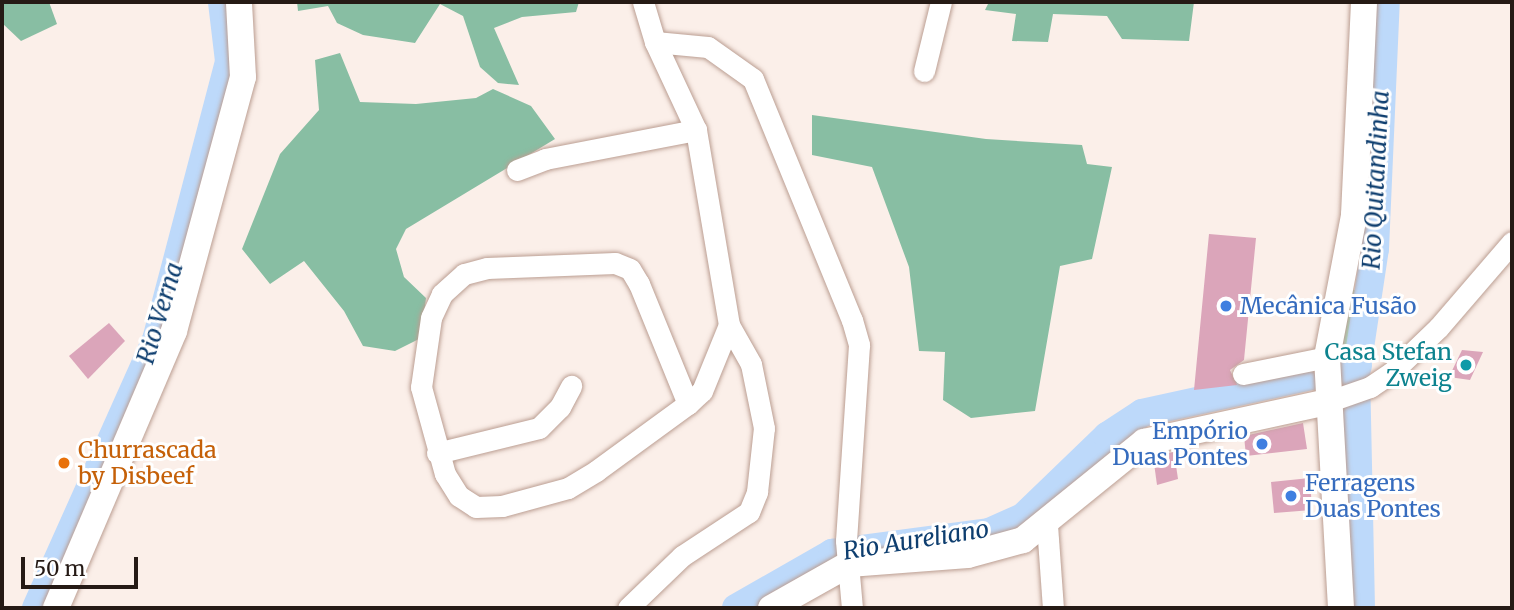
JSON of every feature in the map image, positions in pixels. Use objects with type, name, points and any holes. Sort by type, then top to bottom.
[{"type":"main road","points":[[56,608],[174,331],[243,77],[239,2]]},
{"type":"main road","points":[[1341,608],[1327,402],[1327,357],[1354,215],[1364,2]]},
{"type":"main road","points":[[771,608],[847,553],[968,555],[1023,540],[1047,525],[1144,442],[1327,402]]},
{"type":"street","points":[[628,608],[682,556],[736,525],[757,492],[762,410],[751,364],[729,325],[696,130],[655,42],[643,2]]},
{"type":"street","points":[[925,71],[941,2]]},
{"type":"street","points":[[655,42],[708,47],[753,79],[852,320],[859,356],[847,553],[852,608]]},
{"type":"street","points":[[517,170],[545,159],[696,130]]},
{"type":"street","points":[[1327,402],[1370,387],[1439,327],[1512,242]]},
{"type":"street","points":[[688,404],[630,269],[604,262],[487,268],[464,274],[442,294],[431,318],[421,387],[437,453],[460,496],[476,507],[502,506],[568,488],[688,404],[712,377],[729,325]]},
{"type":"street","points":[[1243,374],[1327,357]]},
{"type":"street","points":[[437,453],[539,428],[560,408],[571,386]]},
{"type":"street","points":[[1047,525],[1053,608]]},
{"type":"green space","points":[[2,2],[49,2],[57,24],[21,41],[2,23]]},
{"type":"green space","points":[[297,2],[579,2],[576,12],[522,17],[494,28],[519,85],[498,83],[480,67],[463,16],[440,4],[415,43],[363,35],[337,23],[328,6],[298,11]]},
{"type":"green space","points":[[989,2],[1194,2],[1189,41],[1122,39],[1107,16],[1053,14],[1048,42],[1012,41],[1016,14],[985,10]]},
{"type":"green space","points":[[340,53],[360,102],[416,104],[476,98],[493,89],[531,106],[555,139],[406,229],[396,249],[404,277],[426,298],[421,338],[395,351],[363,346],[344,311],[304,261],[270,284],[242,249],[280,154],[319,110],[315,60]]},
{"type":"green space","points":[[812,115],[986,139],[1082,145],[1087,164],[1112,167],[1092,259],[1060,266],[1035,411],[971,418],[943,400],[945,352],[919,351],[909,267],[872,167],[812,155]]},
{"type":"green space","points":[[1351,290],[1363,290],[1353,363],[1330,367]]},
{"type":"building","name":"Mecânica Fusão","points":[[1209,234],[1256,238],[1244,360],[1230,370],[1237,385],[1194,390]]},
{"type":"building","points":[[109,323],[125,341],[88,379],[69,356]]},
{"type":"building","name":"Casa Stefan Zweig","points":[[1462,350],[1483,352],[1470,380],[1449,377]]},
{"type":"building","points":[[1303,423],[1307,449],[1246,456],[1244,436]]},
{"type":"building","points":[[1174,452],[1178,479],[1157,485],[1153,456]]},
{"type":"building","name":"Ferragens Duas Pontes","points":[[1310,478],[1312,510],[1274,513],[1271,482]]},
{"type":"waterway","name":"Rio Verna","points":[[36,608],[156,340],[229,61],[222,2]]},
{"type":"waterway","name":"Rio Quitandinha","points":[[1361,608],[1356,374],[1375,249],[1386,2]]},
{"type":"waterway","name":"Rio Aureliano","points":[[736,608],[832,553],[989,532],[1023,517],[1107,436],[1142,413],[1358,366]]},
{"type":"place","name":"Mecânica Fusão","points":[[1226,306]]},
{"type":"place","name":"Casa Stefan Zweig","points":[[1466,365]]},
{"type":"place","name":"Empório Duas Pontes","points":[[1262,444]]},
{"type":"place","name":"Churrascada by Disbeef","points":[[64,463]]},
{"type":"place","name":"Ferragens Duas Pontes","points":[[1291,496]]}]
